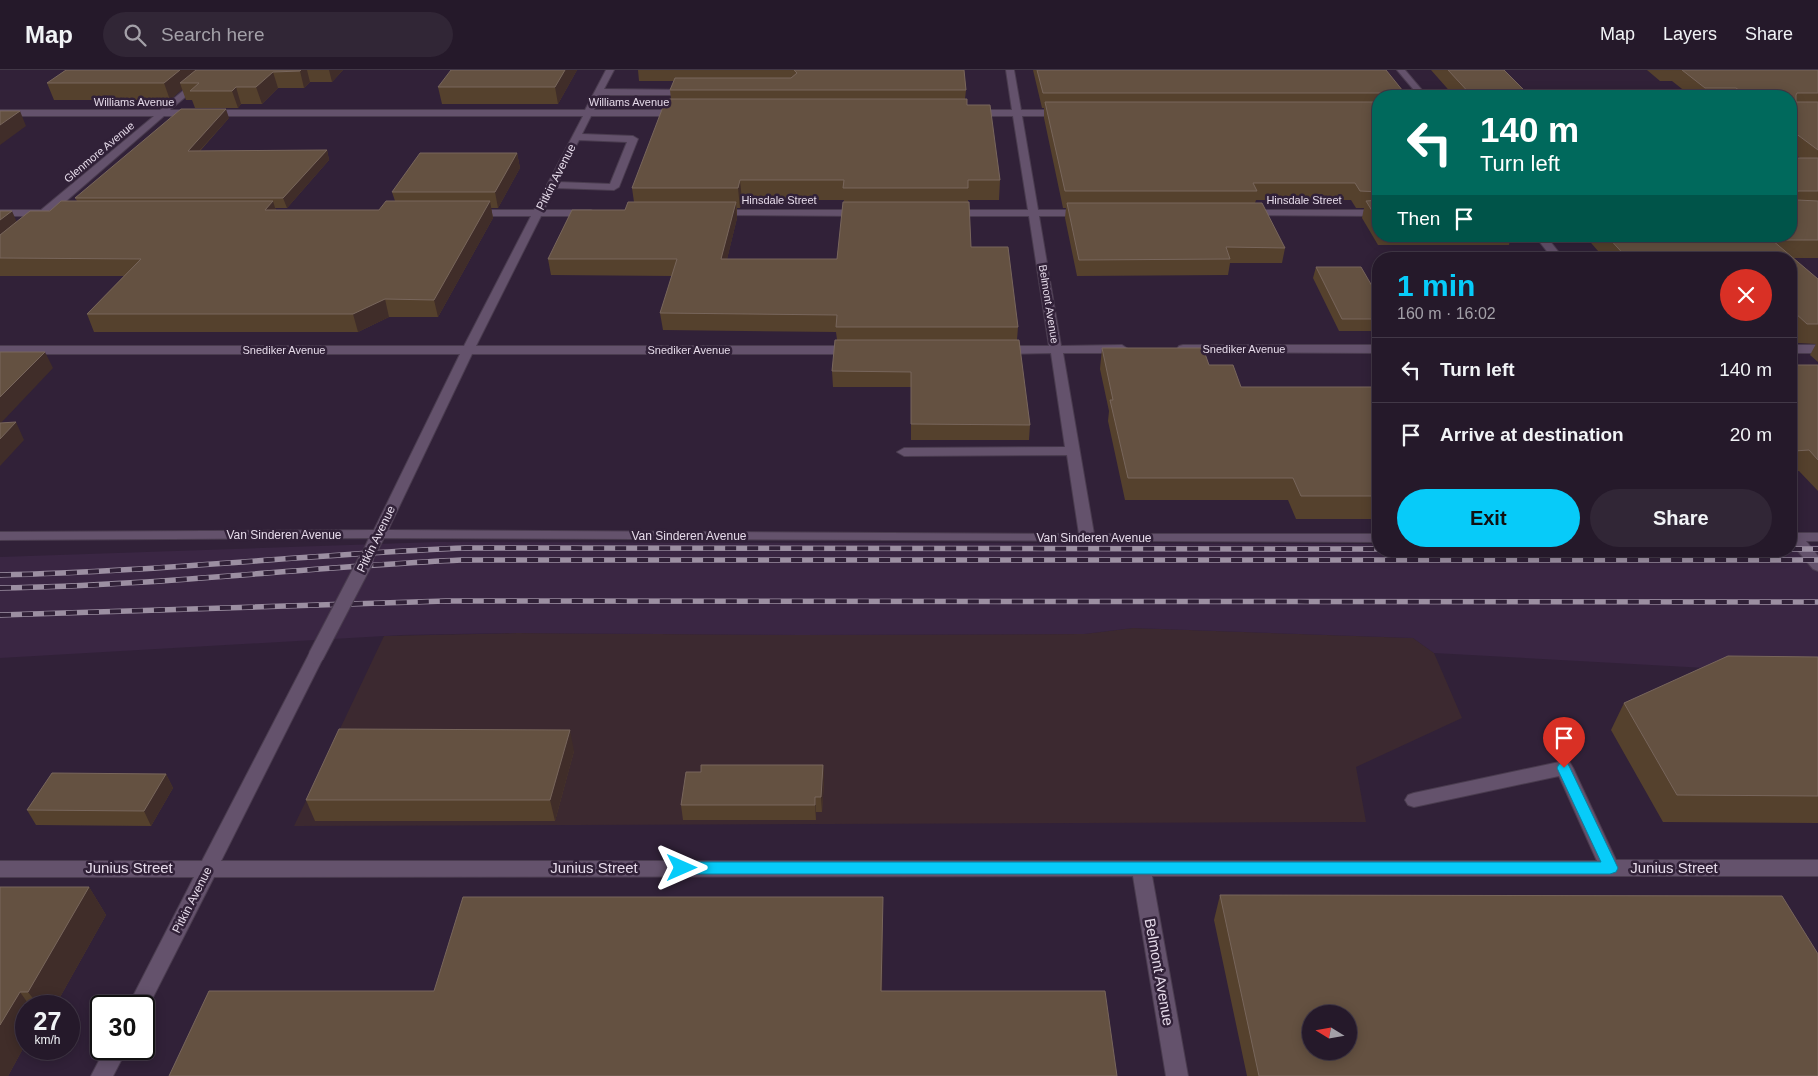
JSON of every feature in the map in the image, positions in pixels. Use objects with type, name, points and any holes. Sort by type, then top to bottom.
[{"type":"street","name":"Glenmore Avenue","points":[[31,224],[213,70]]},
{"type":"street","name":"Pitkin Avenue","points":[[144,995],[366,560],[468,350],[610,70]]},
{"type":"street","name":"Belmont Avenue","points":[[1010,70],[1087,538]]},
{"type":"street","points":[[1401,70],[1418,90]]},
{"type":"street","points":[[599,92],[704,92]]},
{"type":"street","name":"Williams Avenue","points":[[0,113],[685,113]]},
{"type":"street","points":[[959,113],[1074,113]]},
{"type":"street","points":[[552,185],[614,187],[633,138],[576,138]]},
{"type":"street","points":[[0,213],[60,213]]},
{"type":"street","points":[[461,213],[600,213]]},
{"type":"street","name":"Hinsdale Street","points":[[709,213],[869,213]]},
{"type":"street","points":[[938,213],[1099,213]]},
{"type":"street","name":"Hinsdale Street","points":[[1239,213],[1372,213]]},
{"type":"street","points":[[1545,242],[1553,252]]},
{"type":"street","points":[[993,350],[1132,349]]},
{"type":"street","name":"Snediker Avenue","points":[[1172,349],[1372,349]]},
{"type":"street","name":"Snediker Avenue","points":[[0,350],[863,350]]},
{"type":"street","points":[[1797,350],[1818,350]]},
{"type":"street","points":[[904,452],[1073,451]]},
{"type":"street","name":"Van Sinderen Avenue","points":[[0,536],[378,534],[1372,538]]},
{"type":"street","points":[[1797,536],[1818,537]]},
{"type":"street","points":[[1797,542],[1818,566]]},
{"type":"street","points":[[1414,800],[1564,768],[1610,868]]},
{"type":"street","name":"Belmont Avenue","points":[[1141,868],[1177,1076]]},
{"type":"street","name":"Junius Street","points":[[0,869],[1818,868]]},
{"type":"street","points":[[102,1076],[110,1060]]},
{"type":"shaded area","points":[[436,542],[1372,544],[1372,557],[1797,557],[1797,545],[1818,545],[1818,673],[1434,653],[1413,638],[1133,628],[1084,634],[800,635],[517,633],[402,635],[0,658],[0,557]]},
{"type":"shaded area","points":[[1133,628],[1413,638],[1434,653],[1462,718],[1356,767],[1366,822],[294,826],[384,636],[517,633],[800,635],[1084,634]]},
{"type":"building","points":[[66,70],[180,70],[164,83],[47,83]]},
{"type":"building","points":[[196,70],[301,70],[273,72],[256,87],[236,87],[232,91],[190,91],[199,83],[180,83]]},
{"type":"building","points":[[451,70],[565,70],[555,87],[438,87]]},
{"type":"building","points":[[794,70],[964,70],[966,90],[670,90],[675,78],[791,78],[797,73]]},
{"type":"building","points":[[1037,70],[1386,70],[1402,90],[1372,90],[1372,93],[1043,93]]},
{"type":"building","points":[[1448,70],[1504,70],[1524,90],[1466,90]]},
{"type":"building","points":[[1682,70],[1818,70],[1818,93],[1797,93],[1797,90],[1705,88]]},
{"type":"building","points":[[666,99],[967,99],[967,105],[990,105],[1000,180],[968,180],[968,188],[843,188],[844,180],[740,180],[738,188],[632,188]]},
{"type":"building","points":[[1045,102],[1372,102],[1372,192],[1360,191],[1355,183],[1253,183],[1257,191],[1065,191]]},
{"type":"building","points":[[1797,102],[1818,102],[1818,150],[1797,134]]},
{"type":"building","points":[[181,109],[226,109],[188,151],[327,150],[283,198],[75,198]]},
{"type":"building","points":[[0,111],[20,111],[0,125]]},
{"type":"building","points":[[420,153],[517,153],[495,192],[392,192]]},
{"type":"building","points":[[1797,158],[1818,158],[1818,191],[1798,191],[1797,193]]},
{"type":"building","points":[[1797,200],[1818,201],[1818,240],[1797,240]]},
{"type":"building","points":[[61,201],[273,201],[265,210],[379,210],[386,201],[490,201],[434,300],[385,299],[353,314],[87,314],[141,259],[0,258],[0,235],[30,211],[50,211]]},
{"type":"building","points":[[1366,201],[1372,201],[1372,211]]},
{"type":"building","points":[[628,202],[736,202],[721,259],[837,259],[843,202],[969,202],[971,247],[1008,247],[1018,327],[836,327],[837,315],[660,313],[677,259],[548,259],[572,210],[625,210]]},
{"type":"building","points":[[1067,203],[1262,203],[1285,248],[1226,247],[1230,259],[1079,260]]},
{"type":"building","points":[[0,211],[12,211],[0,220]]},
{"type":"building","points":[[1612,242],[1774,242],[1786,252],[1622,252]]},
{"type":"building","points":[[1797,261],[1818,279],[1818,324],[1807,324],[1797,315]]},
{"type":"building","points":[[1316,267],[1361,267],[1372,286],[1372,319],[1342,319]]},
{"type":"building","points":[[835,340],[1019,340],[1030,425],[911,424],[911,372],[832,371]]},
{"type":"building","points":[[1102,348],[1203,348],[1209,365],[1233,365],[1241,387],[1372,387],[1372,496],[1301,496],[1293,478],[1128,478],[1110,400],[1113,400]]},
{"type":"building","points":[[0,352],[45,352],[0,397]]},
{"type":"building","points":[[1797,365],[1818,365],[1818,460],[1809,450],[1797,451]]},
{"type":"building","points":[[16,422],[0,439],[0,423]]},
{"type":"building","points":[[1728,656],[1818,657],[1818,796],[1677,795],[1624,703]]},
{"type":"building","points":[[339,729],[570,730],[550,800],[306,800]]},
{"type":"building","points":[[701,765],[823,765],[821,797],[815,797],[815,805],[681,805],[686,772],[701,772]]},
{"type":"building","points":[[52,773],[166,774],[144,811],[27,810]]},
{"type":"building","points":[[0,887],[89,887],[28,992],[20,992],[18,995],[15,995],[15,1000],[0,1025]]},
{"type":"building","points":[[1220,895],[1782,896],[1818,954],[1818,1076],[1259,1076]]},
{"type":"building","points":[[463,897],[883,897],[881,991],[1105,991],[1117,1076],[169,1076],[209,991],[434,991]]},
{"type":"railway","points":[[0,575],[116,570],[465,548],[1372,549]]},
{"type":"railway","points":[[1797,549],[1818,549]]},
{"type":"railway","points":[[0,588],[115,584],[461,560],[1818,560]]},
{"type":"railway","points":[[0,615],[446,601],[1818,602]]},
{"type":"route","points":[[682,868],[1610,868],[1564,768]]}]
